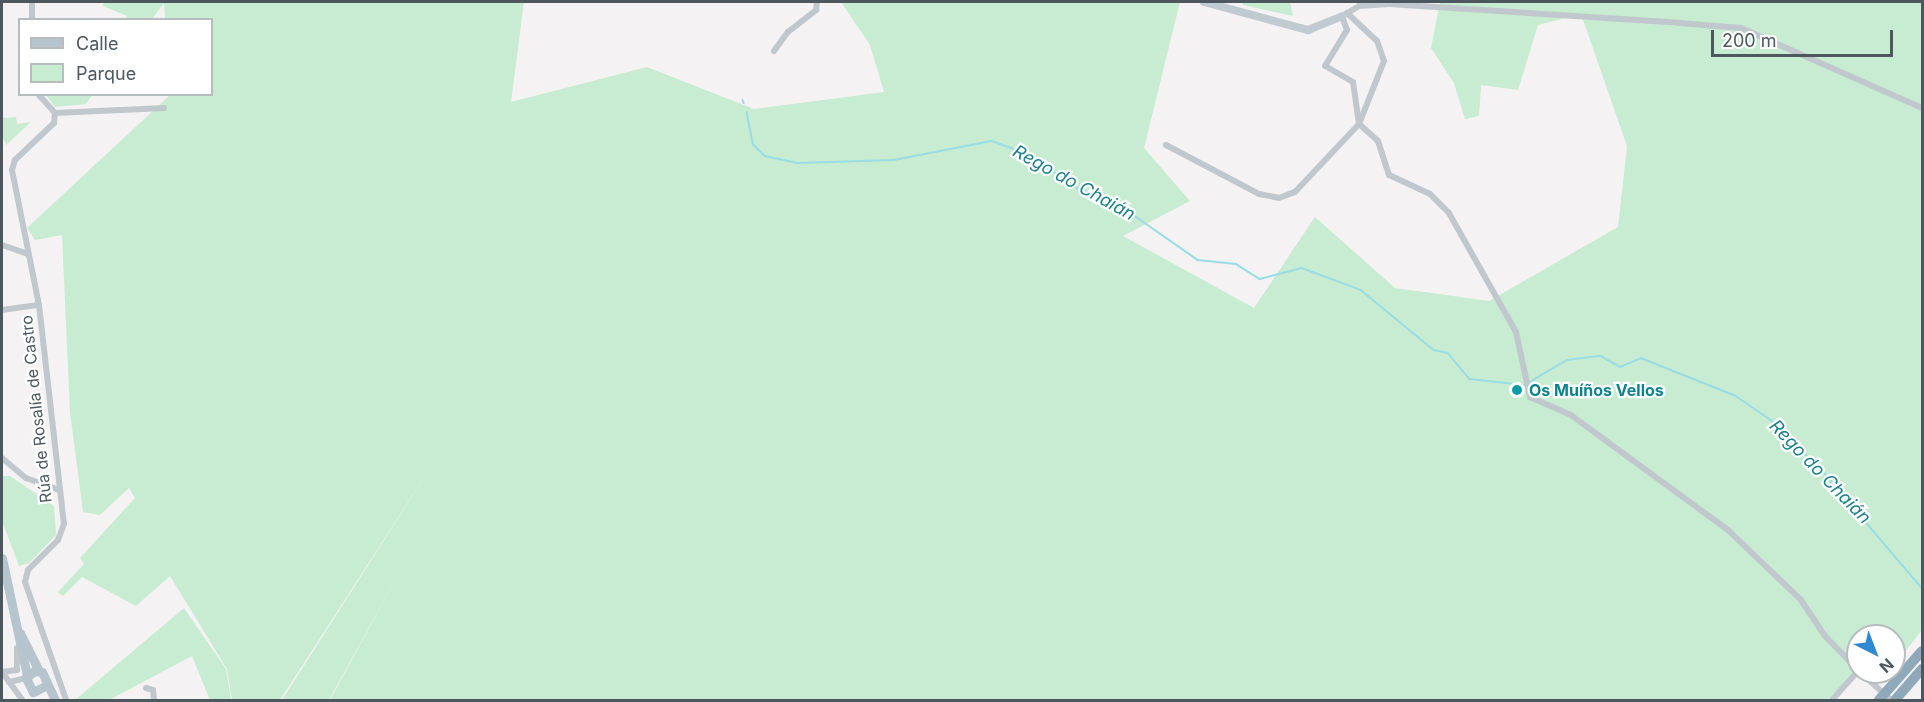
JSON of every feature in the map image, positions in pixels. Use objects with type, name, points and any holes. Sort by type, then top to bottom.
[{"type":"highway","points":[[1879,700],[1923,651]]},
{"type":"highway","points":[[1893,700],[1923,669]]},
{"type":"main road","points":[[2,558],[17,648],[33,694],[44,700]]},
{"type":"main road","points":[[11,604],[24,645],[48,683],[55,700]]},
{"type":"main road","points":[[27,677],[41,671]]},
{"type":"main road","points":[[33,694],[48,683]]},
{"type":"street","points":[[32,2],[32,18]]},
{"type":"street","points":[[774,51],[788,32],[816,10],[818,2]]},
{"type":"street","points":[[1204,2],[1308,30],[1345,15],[1359,6],[1389,4],[1742,28],[1923,108]]},
{"type":"street","points":[[1345,15],[1347,30],[1325,66],[1353,82],[1359,124],[1378,141],[1389,175],[1430,194],[1449,213],[1516,332],[1524,385],[1532,398],[1571,415],[1728,530],[1802,600],[1825,636],[1846,658]]},
{"type":"street","points":[[1166,145],[1258,194],[1279,198],[1295,192],[1359,124],[1385,58],[1377,41],[1345,15]]},
{"type":"street","points":[[40,96],[55,112],[164,108]]},
{"type":"street","name":"Rúa de Rosalía de Castro","points":[[52,658],[25,582],[28,570],[58,540],[64,524],[57,489],[39,305],[12,170],[15,160],[54,123],[55,112]]},
{"type":"street","points":[[2,245],[28,254]]},
{"type":"street","points":[[2,310],[39,305]]},
{"type":"street","points":[[2,458],[26,478],[57,489]]},
{"type":"street","points":[[17,648],[17,669],[2,672],[21,698],[33,694]]},
{"type":"street","points":[[41,671],[52,658],[66,700]]},
{"type":"street","points":[[56,669],[48,683],[61,689]]},
{"type":"street","points":[[9,682],[27,677]]},
{"type":"street","points":[[1832,700],[1848,684]]},
{"type":"street","points":[[1874,684],[1893,700]]},
{"type":"street","points":[[146,688],[153,690],[154,700]]},
{"type":"green space","points":[[104,2],[524,2],[511,102],[647,67],[754,109],[884,92],[870,45],[841,2],[1180,2],[1144,148],[1190,201],[1123,236],[1254,308],[1315,217],[1395,288],[1489,301],[1618,227],[1627,146],[1581,14],[1538,25],[1518,90],[1481,85],[1479,116],[1465,119],[1454,83],[1431,48],[1440,2],[1922,2],[1922,630],[1906,650],[1906,624],[1846,624],[1846,682],[1827,700],[330,700],[400,571],[329,700],[282,700],[434,462],[280,700],[232,700],[227,669],[170,576],[136,606],[82,577],[63,596],[58,592],[84,564],[80,558],[135,498],[129,488],[100,515],[83,512],[70,412],[62,235],[35,240],[27,228],[169,96],[213,96],[213,18],[165,18],[164,3],[153,18],[126,18],[127,16],[103,6]]},
{"type":"green space","points":[[1242,2],[1290,2],[1293,16],[1243,5]]},
{"type":"green space","points":[[47,96],[91,96],[86,104],[55,107]]},
{"type":"green space","points":[[16,117],[17,124],[31,122],[6,145],[2,135],[2,118]]},
{"type":"green space","points":[[2,476],[10,476],[54,506],[56,535],[29,563],[19,566],[2,521]]},
{"type":"green space","points":[[184,608],[226,669],[231,700],[210,700],[192,656],[109,700],[75,700]]},
{"type":"waterway","name":"Rego do Chaián","points":[[747,112],[753,144],[765,156],[798,163],[894,160],[992,141],[1028,154],[1080,190],[1112,200],[1198,260],[1236,264],[1260,279],[1302,268],[1361,290],[1434,350],[1448,353],[1470,379],[1524,385]]},
{"type":"waterway","name":"Rego do Chaián","points":[[1528,383],[1567,360],[1601,356],[1620,367],[1641,358],[1736,396],[1771,420],[1825,474],[1922,588]]},
{"type":"place","name":"Os Muíños Vellos","points":[[1517,390]]}]
